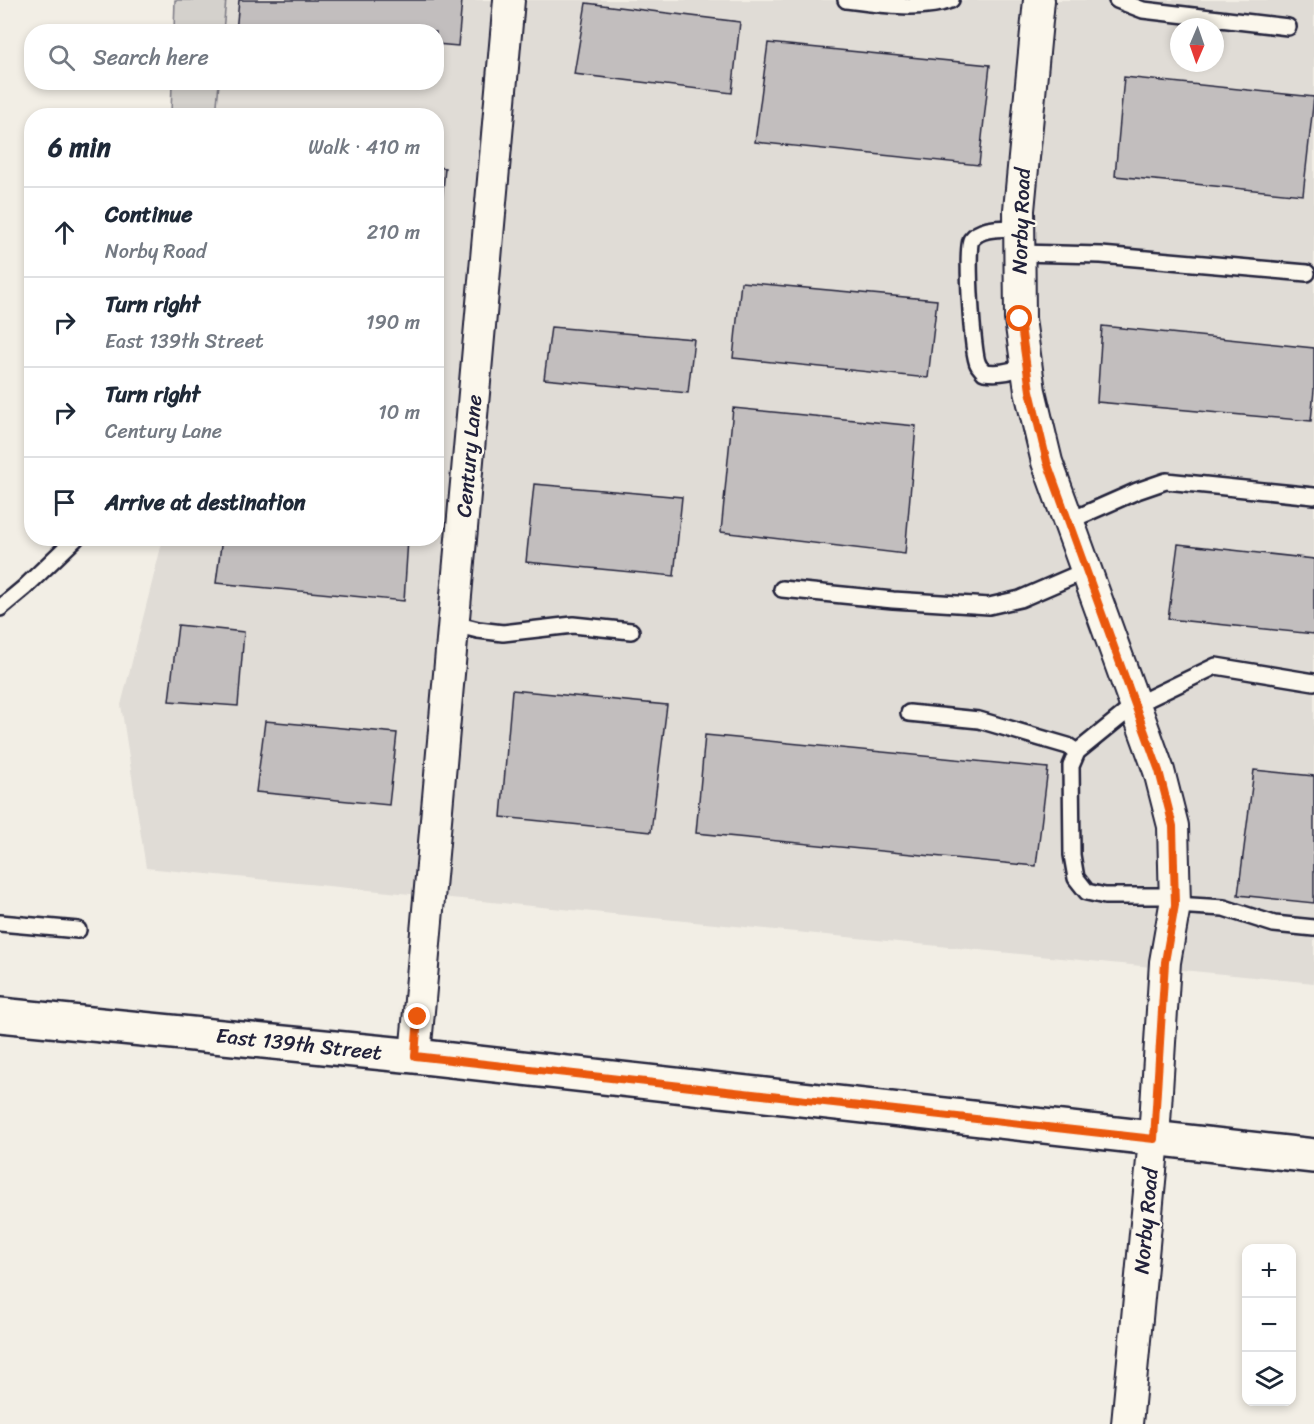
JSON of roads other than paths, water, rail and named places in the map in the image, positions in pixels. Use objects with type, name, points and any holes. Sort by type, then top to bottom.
[{"type":"street","name":"Century Lane","points":[[415,1056],[509,0]]},
{"type":"street","name":"Norby Road","points":[[1039,0],[1018,210],[1020,319],[1030,391],[1047,462],[1159,771],[1173,826],[1175,901],[1165,962],[1154,1139],[1127,1424]]},
{"type":"street","name":"East 139th Street","points":[[0,1015],[415,1056],[1314,1156]]},
{"type":"lane","points":[[846,0],[937,5],[951,0]]},
{"type":"lane","points":[[1117,0],[1143,10],[1288,27]]},
{"type":"lane","points":[[1026,365],[1014,371],[993,373],[984,372],[978,364],[974,347],[968,246],[978,234],[992,229],[1019,241],[1101,255],[1307,273]]},
{"type":"lane","points":[[1069,521],[1137,491],[1166,481],[1314,496]]},
{"type":"lane","points":[[0,608],[68,546]]},
{"type":"lane","points":[[782,589],[893,600],[989,606],[1020,599],[1086,570]]},
{"type":"lane","points":[[454,624],[502,633],[573,625],[631,631]]},
{"type":"lane","points":[[1314,682],[1216,666],[1136,705],[1077,752],[1071,766],[1070,786],[1073,816],[1072,855],[1076,878],[1087,892],[1105,896],[1175,901],[1224,908],[1274,924],[1314,928]]},
{"type":"lane","points":[[909,713],[979,720],[1068,746],[1077,752]]},
{"type":"lane","points":[[0,923],[78,930]]}]
